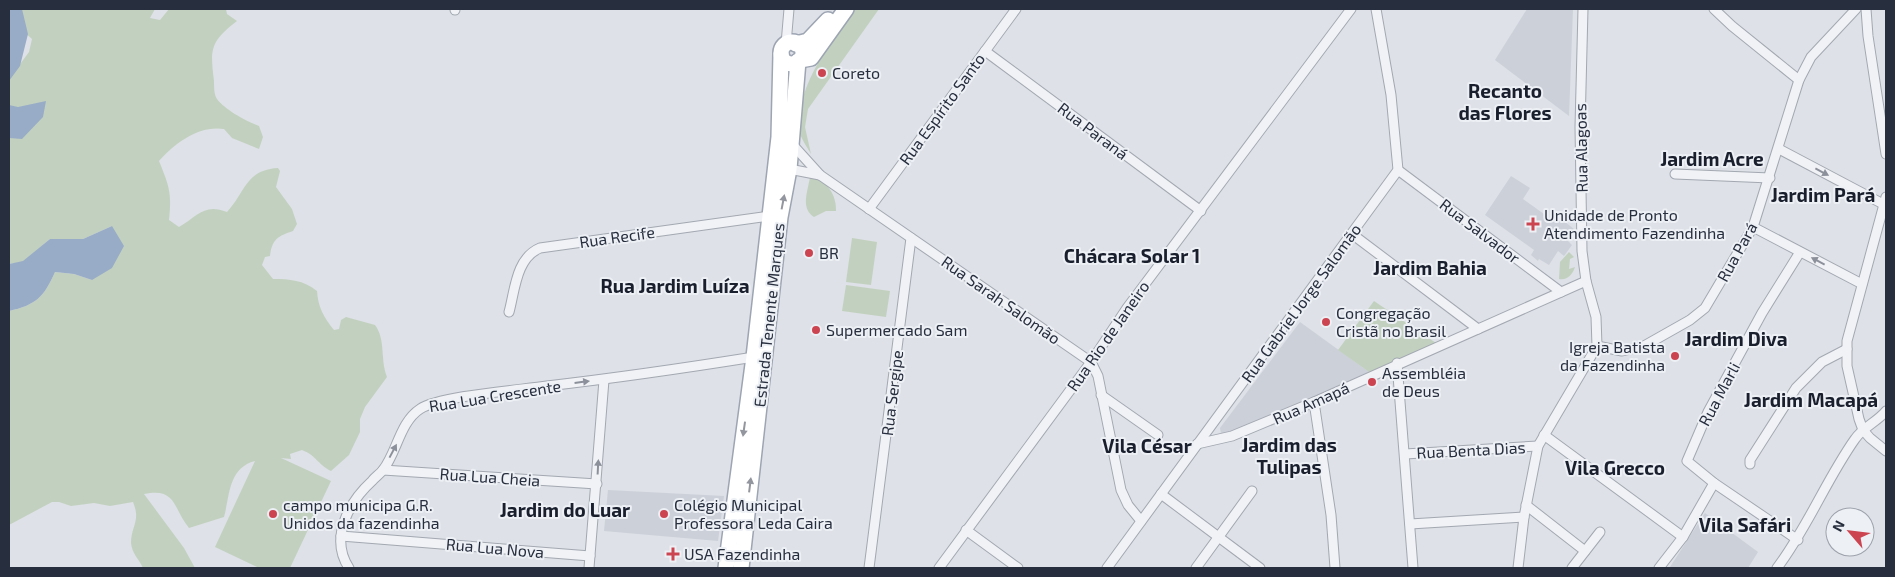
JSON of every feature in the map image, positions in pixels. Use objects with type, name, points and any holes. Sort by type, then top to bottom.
[{"type":"main road","points":[[789,46],[808,41],[837,9]]},
{"type":"main road","points":[[799,61],[810,58],[846,9]]},
{"type":"main road","name":"Estrada Tenente Marques","points":[[726,568],[754,357],[769,216],[785,141],[792,119],[799,61],[802,52],[789,46],[785,141]]},
{"type":"main road","points":[[785,141],[781,144],[779,163],[789,169]]},
{"type":"main road","name":"Estrada Tenente Marques","points":[[741,568],[780,217],[789,169]]},
{"type":"street","name":"Rua Espírito Santo","points":[[869,209],[1016,9]]},
{"type":"street","name":"Rua Rio de Janeiro","points":[[939,568],[1091,362],[1127,308],[1350,9]]},
{"type":"street","points":[[1376,9],[1391,95],[1398,170]]},
{"type":"street","name":"Rua Alagoas","points":[[1583,9],[1580,127],[1582,251],[1586,281],[1596,317],[1596,346]]},
{"type":"street","points":[[1714,9],[1732,26],[1799,80]]},
{"type":"street","name":"Rua Pará","points":[[1596,346],[1614,351],[1631,350],[1644,346],[1690,320],[1712,299],[1753,227],[1770,178],[1799,80],[1811,56],[1856,9]]},
{"type":"street","points":[[1866,9],[1883,108],[1886,154]]},
{"type":"street","points":[[789,14],[789,46]]},
{"type":"street","name":"Rua Paraná","points":[[984,51],[1201,211]]},
{"type":"street","points":[[785,141],[820,175],[911,238]]},
{"type":"street","points":[[1779,149],[1886,201],[1848,334],[1847,349],[1850,386],[1863,430],[1886,452]]},
{"type":"street","points":[[789,169],[820,175]]},
{"type":"street","name":"Rua Gabriel Jorge Salomão","points":[[1107,568],[1398,170]]},
{"type":"street","name":"Rua Salvador","points":[[1398,170],[1561,292]]},
{"type":"street","points":[[1675,174],[1770,178]]},
{"type":"street","name":"Rua Recife","points":[[509,312],[523,263],[528,255],[540,248],[769,216]]},
{"type":"street","points":[[1753,227],[1862,284]]},
{"type":"street","points":[[1352,234],[1478,329]]},
{"type":"street","name":"Rua Sarah Salomão","points":[[911,238],[1091,362]]},
{"type":"street","name":"Rua Sergipe","points":[[869,568],[911,238]]},
{"type":"street","name":"Rua Marli","points":[[1714,483],[1687,461],[1708,412],[1762,313],[1800,252]]},
{"type":"street","name":"Rua Amapá","points":[[1197,444],[1232,436],[1314,402],[1586,281]]},
{"type":"street","points":[[1518,568],[1524,517],[1538,446],[1596,346]]},
{"type":"street","points":[[1750,464],[1750,460],[1796,388],[1822,362],[1847,349]]},
{"type":"street","name":"Rua Lua Crescente","points":[[349,568],[342,556],[341,536],[345,519],[357,496],[383,470],[410,419],[427,405],[498,392],[604,380],[754,357]]},
{"type":"street","points":[[1091,362],[1098,376],[1121,490],[1128,505],[1141,521]]},
{"type":"street","points":[[1398,363],[1413,568]]},
{"type":"street","points":[[589,568],[604,380]]},
{"type":"street","points":[[1101,395],[1158,434]]},
{"type":"street","points":[[1314,402],[1331,515],[1336,568]]},
{"type":"street","points":[[1777,568],[1798,540],[1836,470],[1863,430],[1874,424],[1886,411]]},
{"type":"street","points":[[1544,435],[1683,537]]},
{"type":"street","name":"Rua Benta Dias","points":[[1404,454],[1538,446]]},
{"type":"street","name":"Rua Lua Cheia","points":[[383,470],[597,484]]},
{"type":"street","points":[[1659,568],[1683,537],[1714,483],[1798,540]]},
{"type":"street","points":[[1196,568],[1252,491]]},
{"type":"street","points":[[1161,494],[1260,568]]},
{"type":"street","points":[[1526,505],[1585,551]]},
{"type":"street","points":[[1410,524],[1524,517]]},
{"type":"street","points":[[966,530],[1018,568]]},
{"type":"street","points":[[1572,568],[1600,532]]},
{"type":"street","name":"Rua Lua Nova","points":[[341,536],[590,556]]},
{"type":"shaded area","points":[[1527,9],[1573,9],[1569,116],[1495,60]]},
{"type":"shaded area","name":"Unidade de Pronto Atendimento Fazendinha","points":[[1511,176],[1530,188],[1523,199],[1551,219],[1555,214],[1574,229],[1566,239],[1572,245],[1564,256],[1558,251],[1549,265],[1539,259],[1538,261],[1531,255],[1534,250],[1485,215]]},
{"type":"shaded area","points":[[1300,322],[1369,372],[1229,435],[1221,434],[1220,428]]},
{"type":"shaded area","name":"Colégio Municipal Professora Leda Caira","points":[[608,490],[724,496],[718,541],[604,531]]},
{"type":"shaded area","points":[[1705,513],[1758,552],[1748,568],[1670,567]]},
{"type":"green space","points":[[22,9],[155,9],[150,18],[160,20],[169,9],[226,9],[227,14],[237,21],[221,35],[212,53],[215,93],[217,99],[225,107],[243,119],[259,126],[263,137],[259,149],[232,138],[224,129],[215,128],[188,137],[172,148],[159,161],[169,189],[169,220],[179,227],[207,210],[227,212],[252,178],[259,173],[278,168],[280,171],[276,187],[292,209],[297,224],[293,231],[283,235],[274,242],[270,256],[265,257],[262,265],[273,279],[285,279],[307,284],[317,291],[322,312],[334,330],[339,329],[341,320],[346,317],[375,325],[381,337],[387,377],[365,407],[360,419],[360,432],[349,455],[331,471],[302,450],[290,454],[291,459],[281,458],[331,481],[290,568],[259,568],[215,547],[255,461],[246,465],[235,476],[229,492],[224,517],[189,528],[169,497],[155,493],[144,494],[184,548],[195,568],[143,568],[134,553],[131,543],[136,519],[133,502],[110,506],[94,503],[71,506],[52,502],[9,525],[9,311],[26,306],[38,299],[47,288],[55,272],[74,274],[92,280],[112,226],[83,239],[50,239],[23,262],[9,264],[9,79],[29,52],[32,39],[23,31]]},
{"type":"green space","points":[[854,9],[879,9],[808,109],[805,127],[811,154],[799,130],[803,97],[817,65]]},
{"type":"green space","points":[[810,177],[821,181],[830,189],[835,200],[836,211],[826,211],[814,217],[810,213],[807,209],[806,199]]},
{"type":"green space","points":[[852,238],[877,242],[871,285],[846,282]]},
{"type":"green space","points":[[1569,252],[1574,257],[1570,259],[1569,269],[1575,267],[1574,270],[1567,278],[1559,279],[1560,262]]},
{"type":"green space","points":[[846,285],[890,291],[886,317],[842,311]]},
{"type":"green space","points":[[1374,301],[1436,343],[1369,372],[1338,350]]},
{"type":"water","points":[[9,9],[22,9],[28,34],[20,66],[9,81]]},
{"type":"water","points":[[46,101],[43,117],[22,139],[9,138],[9,105],[18,107]]},
{"type":"water","points":[[112,226],[124,246],[112,268],[92,280],[74,274],[55,272],[47,288],[38,299],[26,306],[9,311],[9,264],[23,261],[50,239],[83,239]]},
{"type":"place","name":"Coreto","points":[[822,73]]},
{"type":"place","name":"Unidade de Pronto Atendimento Fazendinha","points":[[1533,224]]},
{"type":"place","name":"BR","points":[[809,253]]},
{"type":"place","name":"Congregação Cristã no Brasil","points":[[1326,322]]},
{"type":"place","name":"Supermercado Sam","points":[[816,330]]},
{"type":"place","name":"Igreja Batista da Fazendinha","points":[[1675,356]]},
{"type":"place","name":"Assembléia de Deus","points":[[1372,382]]},
{"type":"place","name":"campo municipa G.R. Unidos da fazendinha","points":[[273,514]]},
{"type":"place","name":"Colégio Municipal Professora Leda Caira","points":[[664,514]]},
{"type":"place","name":"USA Fazendinha","points":[[673,554]]},
{"type":"district","name":"Recanto das Flores","points":[[1505,102]]},
{"type":"district","name":"Jardim Acre","points":[[1712,159]]},
{"type":"district","name":"Jardim Pará","points":[[1823,195]]},
{"type":"district","name":"Chácara Solar 1","points":[[1132,256]]},
{"type":"district","name":"Jardim Bahia","points":[[1430,268]]},
{"type":"district","name":"Rua Jardim Luíza","points":[[675,286]]},
{"type":"district","name":"Jardim Diva","points":[[1736,339]]},
{"type":"district","name":"Jardim Macapá","points":[[1811,400]]},
{"type":"district","name":"Vila César","points":[[1147,446]]},
{"type":"district","name":"Jardim das Tulipas","points":[[1289,456]]},
{"type":"district","name":"Vila Grecco","points":[[1615,468]]},
{"type":"district","name":"Jardim do Luar","points":[[565,510]]},
{"type":"district","name":"Vila Safári","points":[[1745,525]]}]
